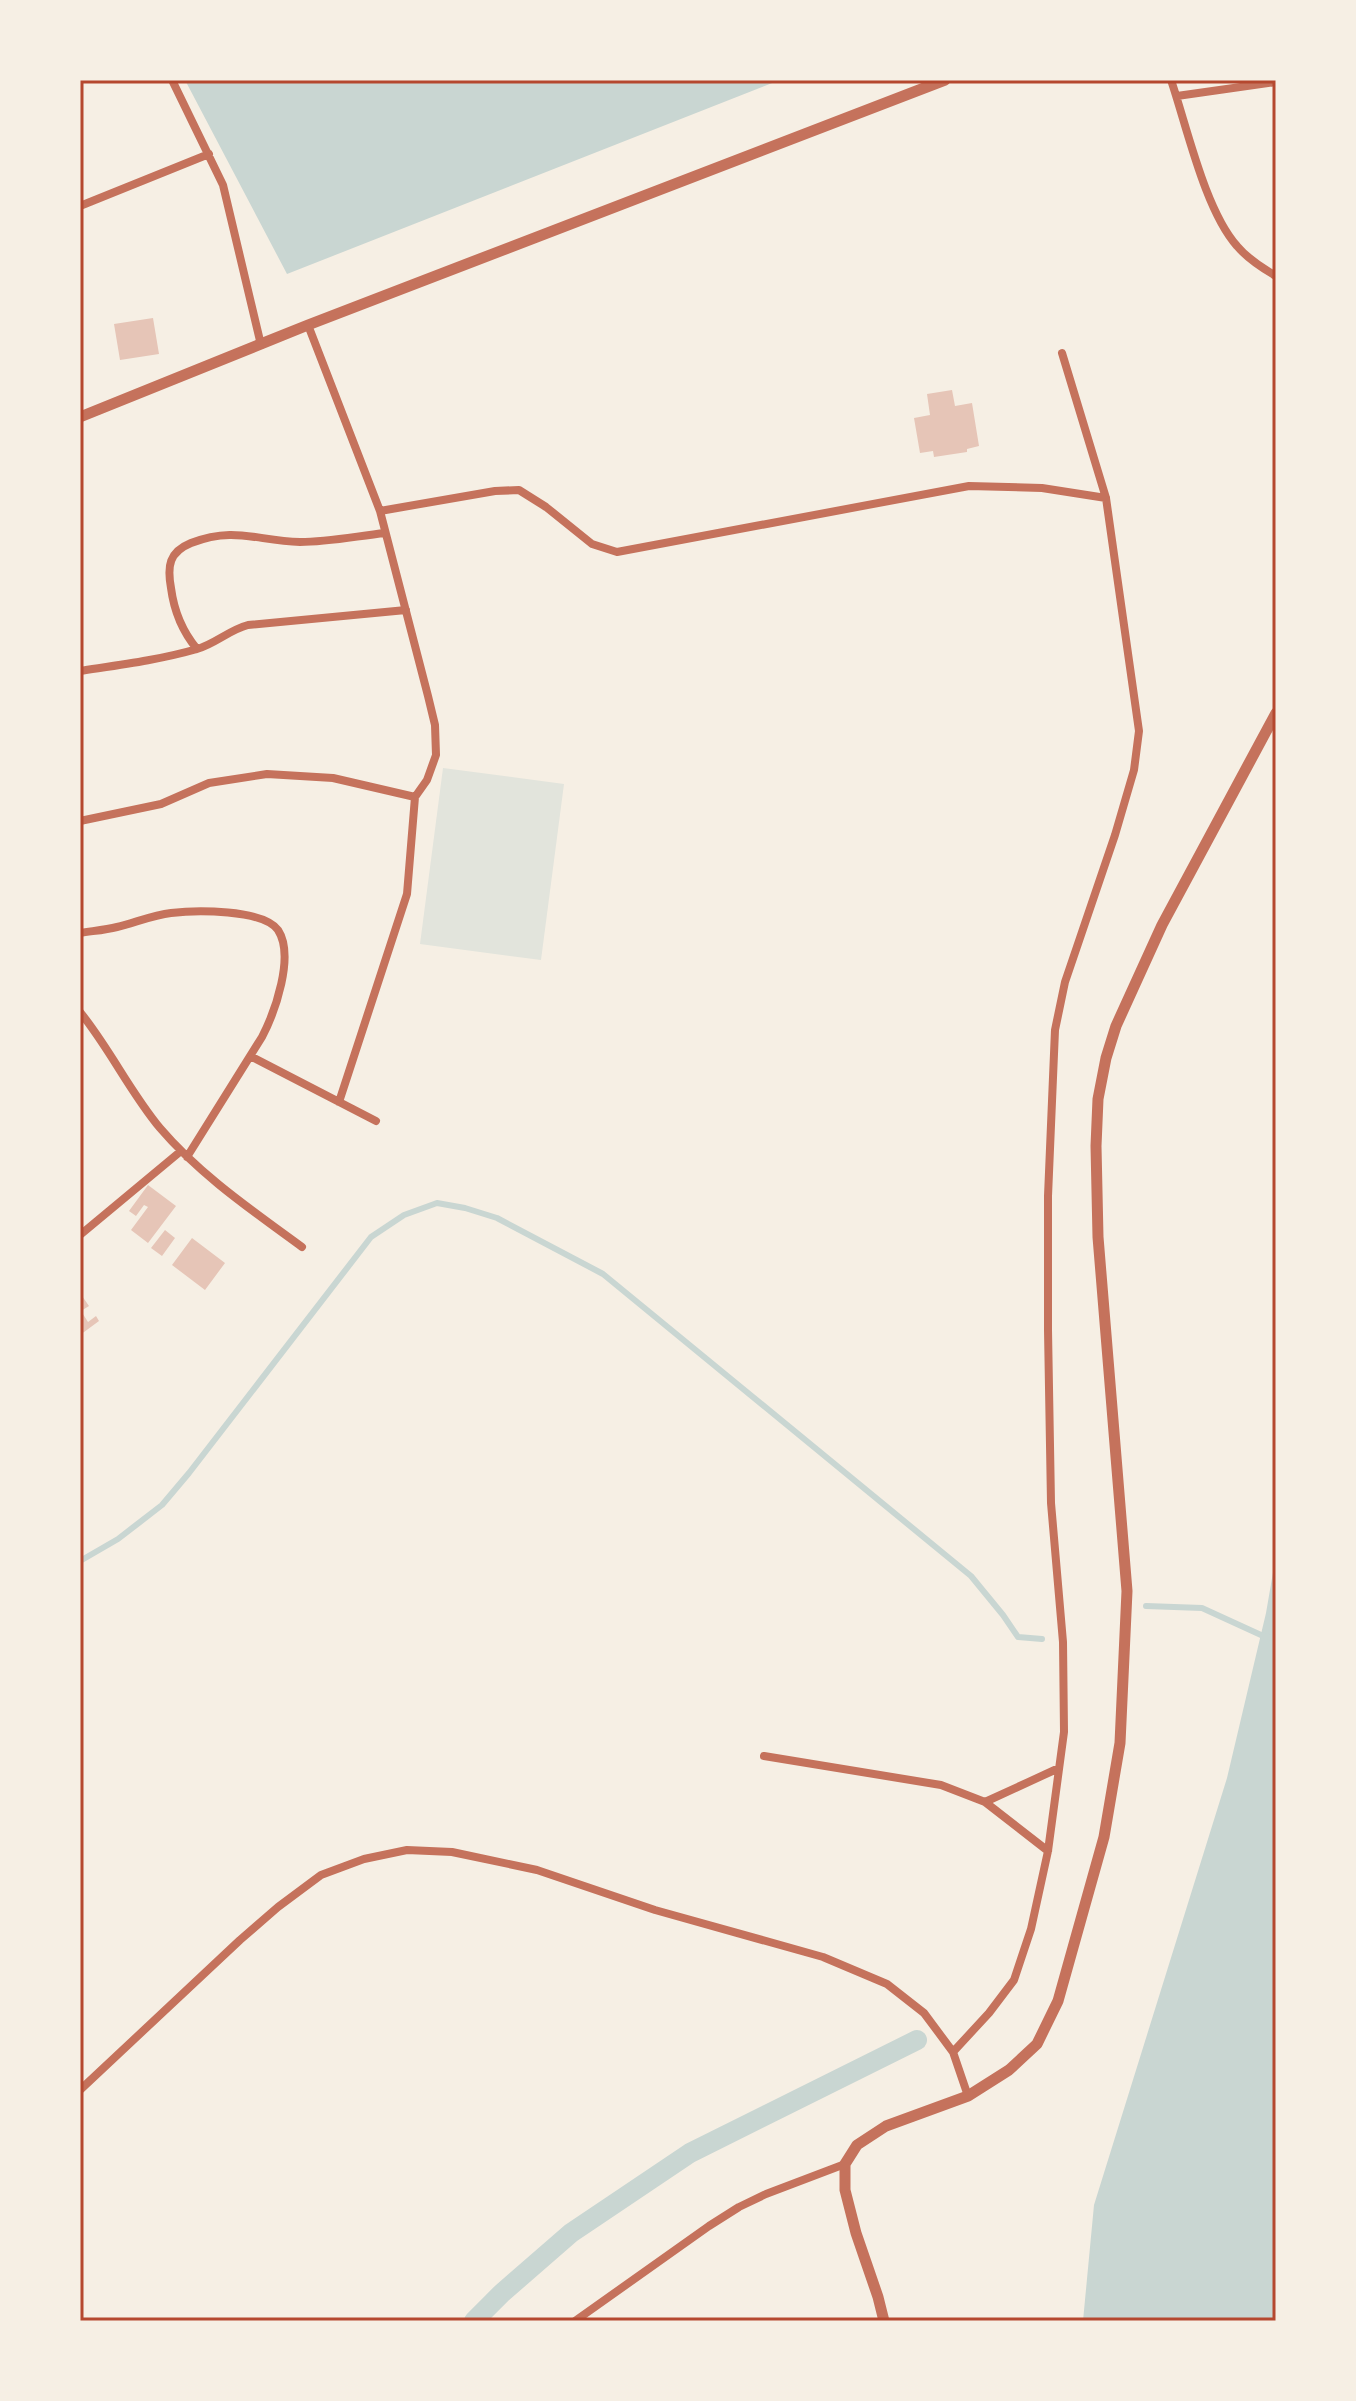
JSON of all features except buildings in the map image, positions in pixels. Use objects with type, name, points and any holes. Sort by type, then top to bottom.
[{"type":"street","points":[[172,80],[223,185],[261,345]]},
{"type":"street","points":[[80,417],[308,325],[945,80]]},
{"type":"street","points":[[1171,80],[1212,206],[1236,245],[1259,267],[1276,276]]},
{"type":"street","points":[[1177,96],[1276,82]]},
{"type":"street","points":[[80,206],[209,154]]},
{"type":"street","points":[[308,325],[380,511],[428,696],[436,755],[427,780],[415,797],[407,894],[339,1102]]},
{"type":"street","points":[[953,2052],[1014,1980],[1031,1929],[1048,1851],[1064,1732],[1063,1642],[1051,1503],[1048,1300],[1048,1180],[1055,1030],[1065,982],[1134,770],[1139,731],[1106,498],[1062,353]]},
{"type":"street","points":[[380,511],[495,491],[519,490],[592,544],[617,552],[969,486],[1042,488],[1106,498]]},
{"type":"street","points":[[197,649],[178,618],[169,580],[169,562],[180,548],[204,538],[234,534],[301,542],[385,533]]},
{"type":"street","points":[[80,671],[197,649],[248,625],[406,610]]},
{"type":"street","points":[[884,2321],[845,2190],[845,2164],[857,2145],[886,2126],[968,2096],[1009,2070],[1037,2044],[1058,2001],[1104,1837],[1120,1743],[1127,1591],[1096,1194],[1098,1099],[1116,1026],[1162,925],[1276,713]]},
{"type":"street","points":[[80,821],[161,804],[216,782],[267,774],[333,778],[415,797]]},
{"type":"street","points":[[80,933],[170,913],[231,912],[267,921],[277,928],[285,955],[273,1017],[184,1154],[80,1235]]},
{"type":"street","points":[[80,1012],[147,1112],[184,1154],[302,1247]]},
{"type":"street","points":[[250,1056],[376,1121]]},
{"type":"street","points":[[764,1756],[941,1785],[985,1802],[1048,1851]]},
{"type":"street","points":[[985,1802],[1059,1768]]},
{"type":"street","points":[[80,2090],[240,1940],[321,1875],[364,1859],[407,1850],[452,1852],[537,1870],[655,1910],[823,1957],[887,1984],[924,2013],[953,2052],[968,2096]]},
{"type":"street","points":[[575,2321],[739,2207],[845,2164]]},
{"type":"shaded area","points":[[185,80],[780,80],[287,274]]},
{"type":"shaded area","points":[[443,768],[564,784],[541,960],[420,944]]},
{"type":"shaded area","points":[[1276,1555],[1276,2321],[1083,2321],[1094,2205],[1227,1778],[1266,1613]]},
{"type":"waterway","points":[[80,1561],[118,1539],[162,1505],[371,1237],[404,1215],[437,1203],[497,1218],[603,1274],[971,1576],[1018,1637],[1042,1639]]},
{"type":"waterway","points":[[1146,1606],[1202,1608],[1276,1639]]},
{"type":"waterway","points":[[474,2321],[571,2233],[690,2153],[917,2040]]}]
